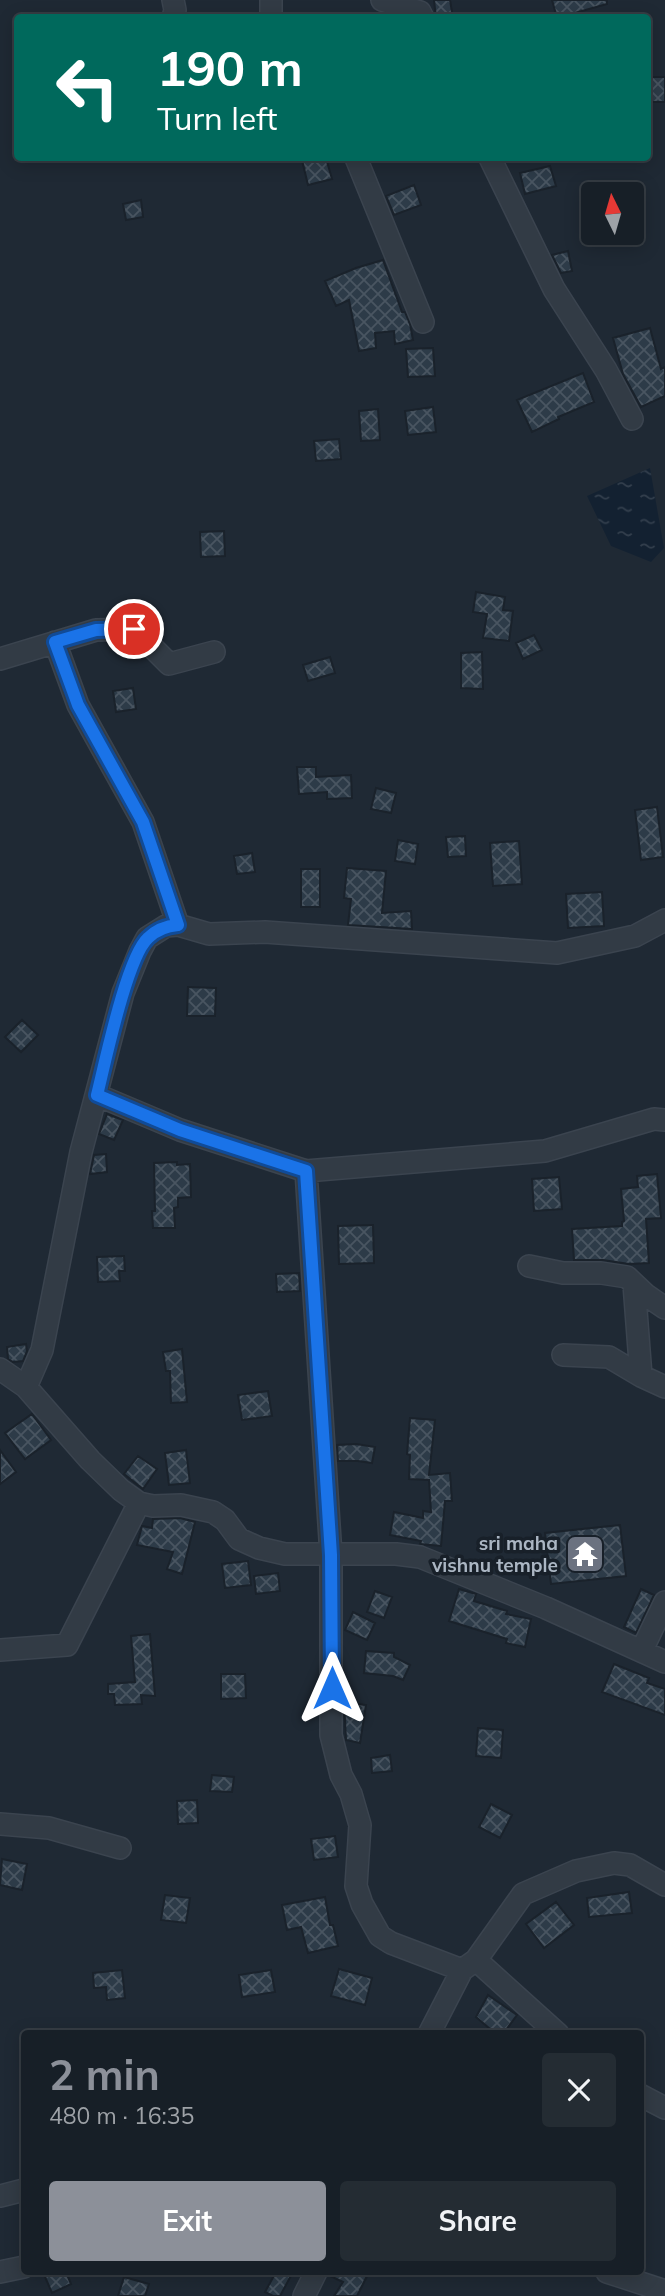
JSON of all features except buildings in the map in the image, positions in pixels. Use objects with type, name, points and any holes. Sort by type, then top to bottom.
[{"type":"street","points":[[382,0],[421,14]]},
{"type":"street","points":[[357,161],[423,322]]},
{"type":"street","points":[[490,161],[554,289],[606,370],[632,419]]},
{"type":"street","points":[[0,659],[96,630],[134,629],[169,664],[214,652]]},
{"type":"street","points":[[55,642],[78,705],[143,822],[178,925]]},
{"type":"street","points":[[26,1387],[42,1350],[81,1152],[123,993],[147,938],[166,926],[178,925],[209,934],[265,932],[557,953],[635,936],[665,920]]},
{"type":"street","points":[[97,1095],[180,1130],[306,1171],[545,1151],[654,1119],[665,1120]]},
{"type":"street","points":[[306,1171],[331,1555],[331,1735],[341,1775],[351,1794],[360,1825],[356,1886],[362,1904],[380,1936],[401,1947],[469,1965],[553,2030]]},
{"type":"street","points":[[529,1266],[563,1273],[627,1277],[665,1308]]},
{"type":"street","points":[[634,1284],[641,1376]]},
{"type":"street","points":[[563,1356],[609,1357],[665,1387]]},
{"type":"street","points":[[0,1369],[26,1387],[90,1460],[121,1490],[139,1503],[153,1506],[181,1505],[213,1512],[226,1520],[239,1539],[259,1548],[285,1554],[396,1554],[420,1557],[546,1608],[665,1662]]},
{"type":"street","points":[[0,1650],[67,1645],[139,1503]]},
{"type":"street","points":[[642,1650],[665,1602]]},
{"type":"street","points":[[0,1824],[49,1828],[120,1848]]},
{"type":"street","points":[[431,2030],[469,1965],[523,1894],[576,1871],[614,1863],[630,1865],[665,1885]]},
{"type":"street","points":[[644,2097],[665,2108]]},
{"type":"street","points":[[0,2196],[21,2191]]},
{"type":"street","points":[[0,2272],[21,2268]]},
{"type":"street","points":[[304,2296],[314,2275]]},
{"type":"street","points":[[616,2275],[665,2291]]},
{"type":"water","points":[[650,468],[664,548],[651,562],[611,546],[587,496]]},
{"type":"place","name":"sri maha vishnu temple","points":[[585,1554]]},
{"type":"route","points":[[134,629],[96,630],[55,642],[78,705],[143,822],[178,925],[166,926],[147,938],[140,951],[123,993],[97,1095],[180,1130],[306,1171],[331,1555],[332,1688]]}]
